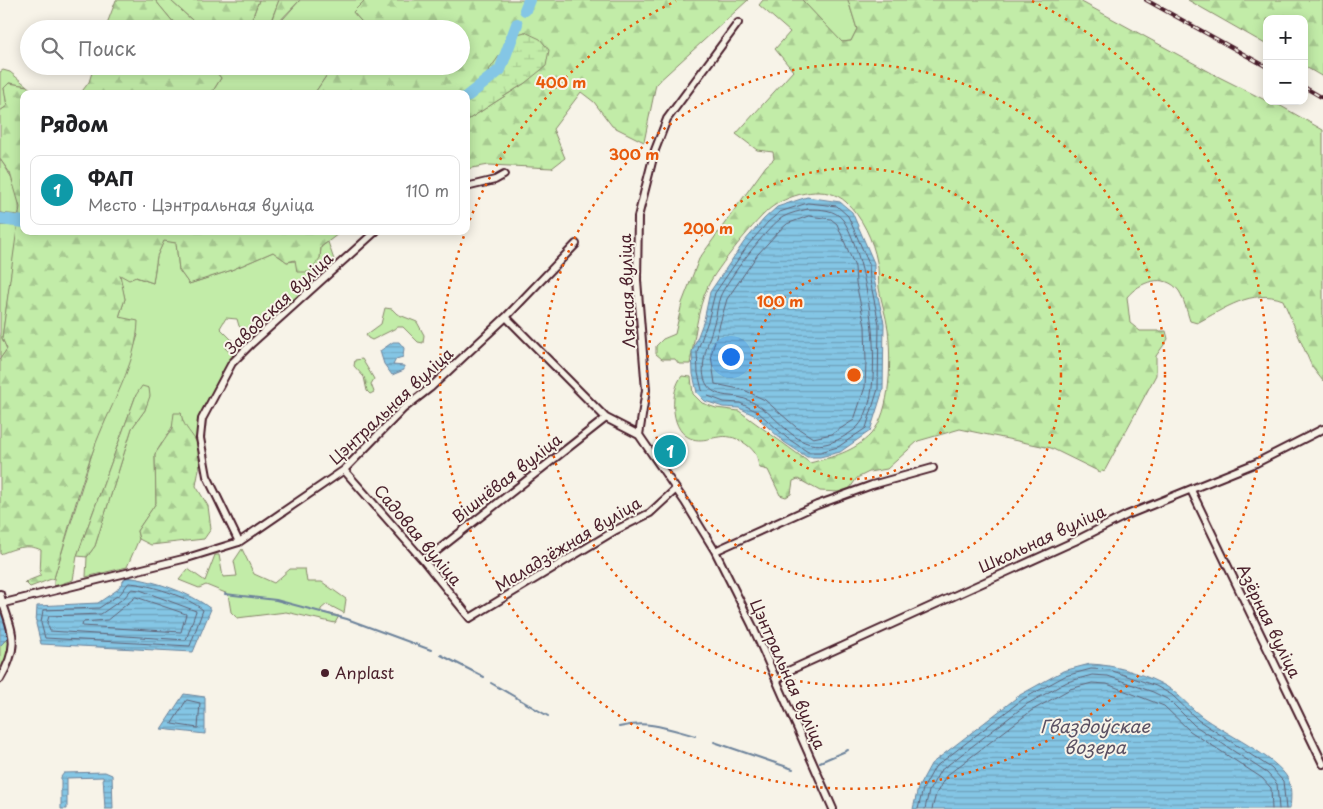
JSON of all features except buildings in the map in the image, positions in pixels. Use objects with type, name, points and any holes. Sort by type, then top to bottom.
[{"type":"street","name":"Лясная вуліца","points":[[639,435],[646,390],[637,280],[638,217],[656,150],[667,119],[738,23]]},
{"type":"street","points":[[470,186],[495,180],[504,174]]},
{"type":"street","name":"Заводская вуліца","points":[[239,542],[207,476],[200,433],[202,419],[232,364],[372,235]]},
{"type":"street","name":"Цэнтральная вуліца","points":[[1,604],[187,558],[239,542],[344,470],[403,409],[430,388],[506,317],[576,244]]},
{"type":"street","name":"Цэнтральная вуліца","points":[[506,317],[606,418],[639,435],[676,489],[715,551],[777,681],[832,809]]},
{"type":"street","name":"Вішнёвая вуліца","points":[[424,561],[606,418]]},
{"type":"street","name":"Школьная вуліца","points":[[777,681],[786,672],[1075,541],[1127,515],[1256,462],[1323,429]]},
{"type":"street","points":[[715,551],[817,505],[872,485],[933,468]]},
{"type":"street","name":"Садовая вуліца","points":[[344,470],[424,561],[470,618]]},
{"type":"street","name":"Маладзёжная вуліца","points":[[470,618],[616,530],[650,513],[676,489]]},
{"type":"street","name":"Азёрная вуліца","points":[[1191,490],[1323,764]]},
{"type":"street","points":[[0,594],[1,604],[14,636],[12,656],[0,680]]},
{"type":"green space","points":[[116,0],[155,0],[172,20],[108,20]]},
{"type":"green space","points":[[155,0],[170,0],[192,20],[172,20]]},
{"type":"green space","points":[[170,0],[259,0],[251,20],[192,20]]},
{"type":"green space","points":[[259,0],[279,0],[271,20],[251,20]]},
{"type":"green space","points":[[279,0],[300,0],[281,20],[272,20]]},
{"type":"green space","points":[[300,0],[365,0],[353,12],[360,20],[282,20]]},
{"type":"green space","points":[[365,0],[748,0],[656,84],[644,142],[612,126],[594,102],[581,92],[553,129],[565,158],[552,168],[489,165],[470,168],[470,118],[525,83],[482,80],[470,93],[470,90],[317,90],[327,75],[470,75],[470,20],[360,20],[353,12]]},
{"type":"green space","points":[[763,0],[802,0],[842,42],[851,41],[857,29],[848,0],[1078,0],[1263,99],[1263,105],[1279,105],[1323,130],[1323,381],[1312,367],[1283,300],[1272,297],[1249,298],[1228,306],[1197,323],[1190,321],[1179,291],[1173,285],[1167,282],[1152,281],[1138,287],[1127,297],[1130,323],[1140,331],[1166,331],[1168,339],[1156,356],[1156,375],[1105,470],[1100,472],[1051,448],[960,429],[918,441],[887,469],[869,472],[857,478],[850,488],[838,492],[820,491],[798,479],[793,481],[791,494],[786,497],[780,495],[768,470],[760,468],[755,454],[742,441],[725,436],[704,440],[688,437],[678,426],[674,408],[675,390],[682,376],[691,377],[693,394],[702,403],[716,408],[739,411],[810,463],[850,450],[864,440],[878,424],[886,399],[889,341],[875,254],[866,229],[852,208],[838,196],[829,193],[809,192],[780,202],[765,213],[737,244],[712,278],[704,295],[690,364],[679,364],[675,359],[662,359],[656,354],[656,346],[663,339],[675,334],[682,303],[699,259],[766,166],[774,159],[773,152],[757,150],[736,134],[793,71],[775,49],[790,32],[759,5]]},
{"type":"green space","points":[[802,0],[848,0],[857,29],[851,41],[841,42]]},
{"type":"green space","points":[[1188,0],[1323,0],[1323,77],[1308,68],[1308,15],[1263,15],[1263,43]]},
{"type":"green space","points":[[525,32],[540,39],[549,50],[546,66],[525,83],[470,118],[470,93],[482,80],[514,35]]},
{"type":"green space","points":[[3,70],[10,72],[27,86],[9,83],[4,88],[7,106],[0,111],[0,72]]},
{"type":"green space","points":[[91,75],[218,75],[221,78],[214,90],[83,90]]},
{"type":"green space","points":[[218,75],[327,75],[317,90],[214,90],[221,78]]},
{"type":"green space","points":[[9,83],[27,86],[32,90],[20,90],[20,207],[10,173],[0,159],[0,111],[7,106],[4,88]]},
{"type":"green space","points":[[0,159],[8,171],[14,186],[18,200],[19,215],[0,213]]},
{"type":"green space","points":[[20,207],[20,235],[337,235],[321,247],[320,258],[310,272],[297,272],[295,260],[287,262],[273,252],[229,271],[189,284],[179,270],[176,243],[164,241],[157,256],[153,283],[136,277],[129,280],[120,275],[125,299],[119,317],[138,321],[137,337],[133,352],[90,459],[54,578],[30,587],[25,582],[40,576],[41,550],[26,547],[0,554],[0,359],[7,349],[2,338]]},
{"type":"green space","points":[[0,225],[18,226],[2,338],[7,349],[0,359]]},
{"type":"green space","points":[[164,240],[176,243],[179,270],[189,284],[229,271],[273,252],[287,262],[320,258],[321,247],[328,242],[335,263],[250,338],[239,326],[237,319],[226,318],[220,328],[232,340],[225,348],[233,355],[198,418],[197,443],[183,426],[181,413],[155,454],[156,503],[137,531],[139,539],[127,567],[86,577],[87,557],[95,546],[132,428],[145,410],[136,395],[77,556],[73,580],[54,586],[54,578],[95,444],[128,366],[138,335],[119,317],[125,299],[119,275],[135,277],[153,283],[157,256]]},
{"type":"green space","points":[[385,308],[392,309],[397,314],[417,322],[424,335],[423,343],[418,342],[403,327],[398,327],[372,340],[368,338],[366,335],[381,324]]},
{"type":"green space","points":[[362,359],[374,379],[371,384],[374,392],[370,394],[367,391],[364,377],[354,366],[355,360]]},
{"type":"green space","points":[[142,386],[149,388],[150,396],[145,410],[132,428],[95,546],[87,557],[77,556],[136,395]]},
{"type":"green space","points":[[174,413],[181,413],[185,425],[196,441],[200,452],[196,486],[208,506],[211,529],[204,539],[151,545],[139,539],[137,531],[156,503],[155,454],[172,429]]},
{"type":"green space","points":[[242,549],[254,574],[274,583],[290,569],[305,569],[307,582],[322,582],[346,599],[344,613],[327,604],[321,609],[321,612],[339,616],[335,623],[286,612],[237,618],[231,612],[228,594],[206,585],[199,588],[179,580],[188,569],[205,581],[215,555],[219,555],[223,577],[237,576],[234,561]]},
{"type":"green space","points":[[10,636],[8,654],[0,672],[0,646]]},
{"type":"water","points":[[807,197],[840,202],[852,212],[874,263],[874,279],[884,323],[883,390],[870,431],[840,452],[820,457],[807,457],[784,442],[756,416],[739,408],[723,407],[705,401],[697,393],[693,374],[692,352],[704,320],[710,292],[744,242],[764,219],[777,207]]},
{"type":"water","points":[[0,213],[9,215],[12,221],[7,225],[0,225]]},
{"type":"water","points":[[393,342],[399,342],[404,348],[403,357],[396,359],[393,365],[404,366],[404,370],[392,375],[384,364],[380,351]]},
{"type":"water","points":[[126,577],[147,581],[182,592],[211,609],[193,652],[41,644],[36,624],[37,606],[98,603],[117,590]]},
{"type":"water","points":[[0,613],[4,615],[8,637],[0,646]]},
{"type":"water","name":"Гваздоўскае возера","points":[[1090,664],[1126,670],[1166,686],[1201,716],[1273,762],[1288,779],[1291,790],[1290,809],[913,809],[918,788],[931,764],[1020,695],[1063,671]]},
{"type":"water","points":[[184,694],[205,697],[205,734],[161,729]]},
{"type":"water","points":[[105,772],[112,775],[113,809],[105,809],[103,777],[67,778],[67,809],[61,809],[61,777],[64,773]]},
{"type":"waterway","points":[[525,10],[529,0]]},
{"type":"waterway","points":[[470,94],[500,70],[517,24]]},
{"type":"waterway","points":[[0,219],[20,222]]},
{"type":"waterway","points":[[225,594],[276,600],[347,619],[431,650]]},
{"type":"waterway","points":[[441,655],[484,677]]},
{"type":"waterway","points":[[491,683],[548,716]]},
{"type":"waterway","points":[[619,727],[639,724],[648,725],[695,736]]},
{"type":"waterway","points":[[714,742],[793,769]]},
{"type":"waterway","points":[[820,762],[848,750]]},
{"type":"railway","points":[[1146,0],[1263,65]]},
{"type":"railway","points":[[1308,89],[1323,98]]},
{"type":"place","name":"ФАП","points":[[670,451]]},
{"type":"place","name":"Anplast","points":[[325,673]]}]
